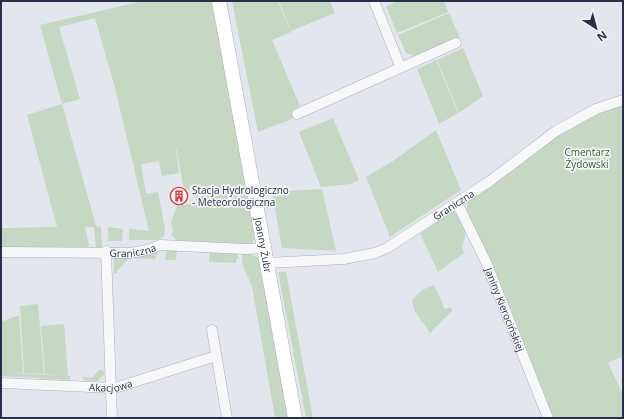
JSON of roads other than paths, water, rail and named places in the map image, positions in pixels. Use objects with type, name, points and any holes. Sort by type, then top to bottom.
[{"type":"street","name":"Joanny Żubr","points":[[219,1],[295,418]]},
{"type":"street","points":[[374,1],[400,66]]},
{"type":"street","points":[[297,114],[400,66],[456,43]]},
{"type":"street","name":"Graniczna","points":[[267,263],[344,259],[375,253],[397,242],[490,181],[556,131],[596,109],[623,100]]},
{"type":"street","name":"Janiny Kierocińskiej","points":[[457,202],[492,274],[548,418]]},
{"type":"street","name":"Graniczna","points":[[1,252],[139,252],[160,244],[245,249],[264,248]]},
{"type":"street","points":[[106,251],[112,418]]},
{"type":"street","points":[[212,330],[227,418]]},
{"type":"street","name":"Akacjowa","points":[[1,383],[111,388],[216,356]]},
{"type":"place","name":"Stacja Hydrologiczno - Meteorologiczna","points":[[179,196]]},
{"type":"park label","name":"Cmentarz Żydowski","points":[[587,158]]}]
